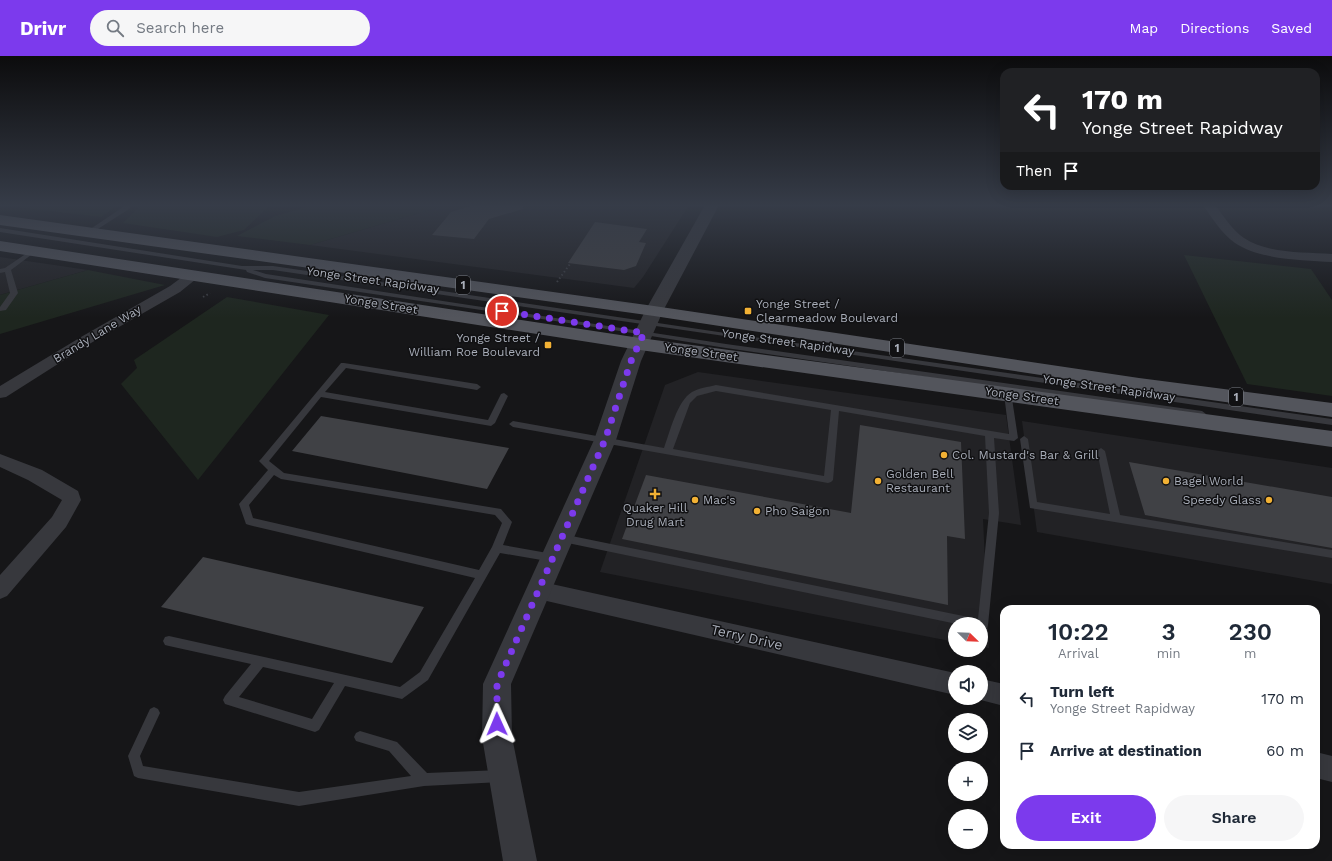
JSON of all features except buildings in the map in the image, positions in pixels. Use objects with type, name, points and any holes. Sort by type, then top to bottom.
[{"type":"main road","name":"Yonge Street","points":[[144,243],[647,328],[1008,394],[1332,439]]},
{"type":"main road","name":"Yonge Street","points":[[0,246],[194,275],[1124,382],[1332,410]]},
{"type":"street","points":[[520,861],[497,737],[497,684],[605,440],[631,361],[692,243]]},
{"type":"street","points":[[1245,243],[1281,253],[1332,258]]},
{"type":"street","name":"Brandy Lane Way","points":[[0,392],[175,289],[194,275]]},
{"type":"street","points":[[0,460],[35,475],[71,496],[72,500],[59,522],[0,590]]},
{"type":"street","name":"Terry Drive","points":[[538,590],[948,682]]},
{"type":"street","points":[[988,692],[1000,694]]},
{"type":"street","points":[[1320,766],[1332,769]]},
{"type":"lane","name":"Yonge Street Rapidway","points":[[80,243],[242,268],[265,276],[1332,422]]},
{"type":"lane","points":[[0,309],[3,308],[14,293],[10,275],[4,270],[33,251]]},
{"type":"lane","name":"Yonge Street Rapidway","points":[[647,328],[726,346],[1332,433]]},
{"type":"lane","points":[[169,641],[402,693],[424,676],[497,548],[507,522],[498,512],[280,476],[264,461],[318,394],[344,366],[477,387]]},
{"type":"lane","points":[[667,452],[684,403],[694,394],[706,389],[716,388],[1014,438],[1008,394]]},
{"type":"lane","points":[[318,394],[491,423],[504,396]]},
{"type":"lane","points":[[513,424],[828,480],[835,408]]},
{"type":"lane","points":[[984,617],[994,513],[989,434]]},
{"type":"lane","points":[[1024,439],[1033,505],[1332,554]]},
{"type":"lane","points":[[1101,451],[1116,519]]},
{"type":"lane","points":[[273,470],[244,504],[248,521],[482,575]]},
{"type":"lane","points":[[497,548],[557,548],[948,618]]},
{"type":"lane","points":[[260,662],[229,700],[315,726],[342,680]]},
{"type":"lane","points":[[154,713],[134,756],[138,772],[299,799],[424,780],[504,776]]},
{"type":"lane","points":[[360,737],[393,746],[424,780]]},
{"type":"path","points":[[555,284],[570,264]]},
{"type":"shaded area","points":[[290,243],[318,243],[310,245]]},
{"type":"shaded area","points":[[318,243],[665,243],[643,277],[634,288],[310,245]]},
{"type":"shaded area","points":[[1184,255],[1311,269],[1332,300],[1332,396],[1247,384]]},
{"type":"shaded area","points":[[0,257],[88,270],[0,295]]},
{"type":"shaded area","points":[[88,270],[165,285],[0,334],[0,295]]},
{"type":"shaded area","points":[[227,297],[329,315],[198,480],[121,384],[137,368],[134,360]]},
{"type":"shaded area","points":[[698,372],[1006,415],[1021,525],[983,519],[988,617],[948,617],[948,641],[600,572],[665,385]]},
{"type":"shaded area","points":[[1022,421],[1332,468],[1332,584],[1037,532]]},
{"type":"shaded area","points":[[988,626],[989,648],[988,648]]},
{"type":"place","name":"Yonge Street / Clearmeadow Boulevard","points":[[748,311]]},
{"type":"place","name":"Yonge Street / William Roe Boulevard","points":[[548,345]]},
{"type":"place","name":"Col. Mustard's Bar & Grill","points":[[944,455]]},
{"type":"place","name":"Golden Bell Restaurant","points":[[878,481]]},
{"type":"place","name":"Bagel World","points":[[1166,481]]},
{"type":"place","name":"Quaker Hill Drug Mart","points":[[655,494]]},
{"type":"place","name":"Mac's","points":[[695,500]]},
{"type":"place","name":"Speedy Glass","points":[[1269,500]]},
{"type":"place","name":"Pho Saigon","points":[[757,511]]},
{"type":"route","points":[[497,724],[497,684],[605,440],[631,361],[644,333],[502,311]]}]
